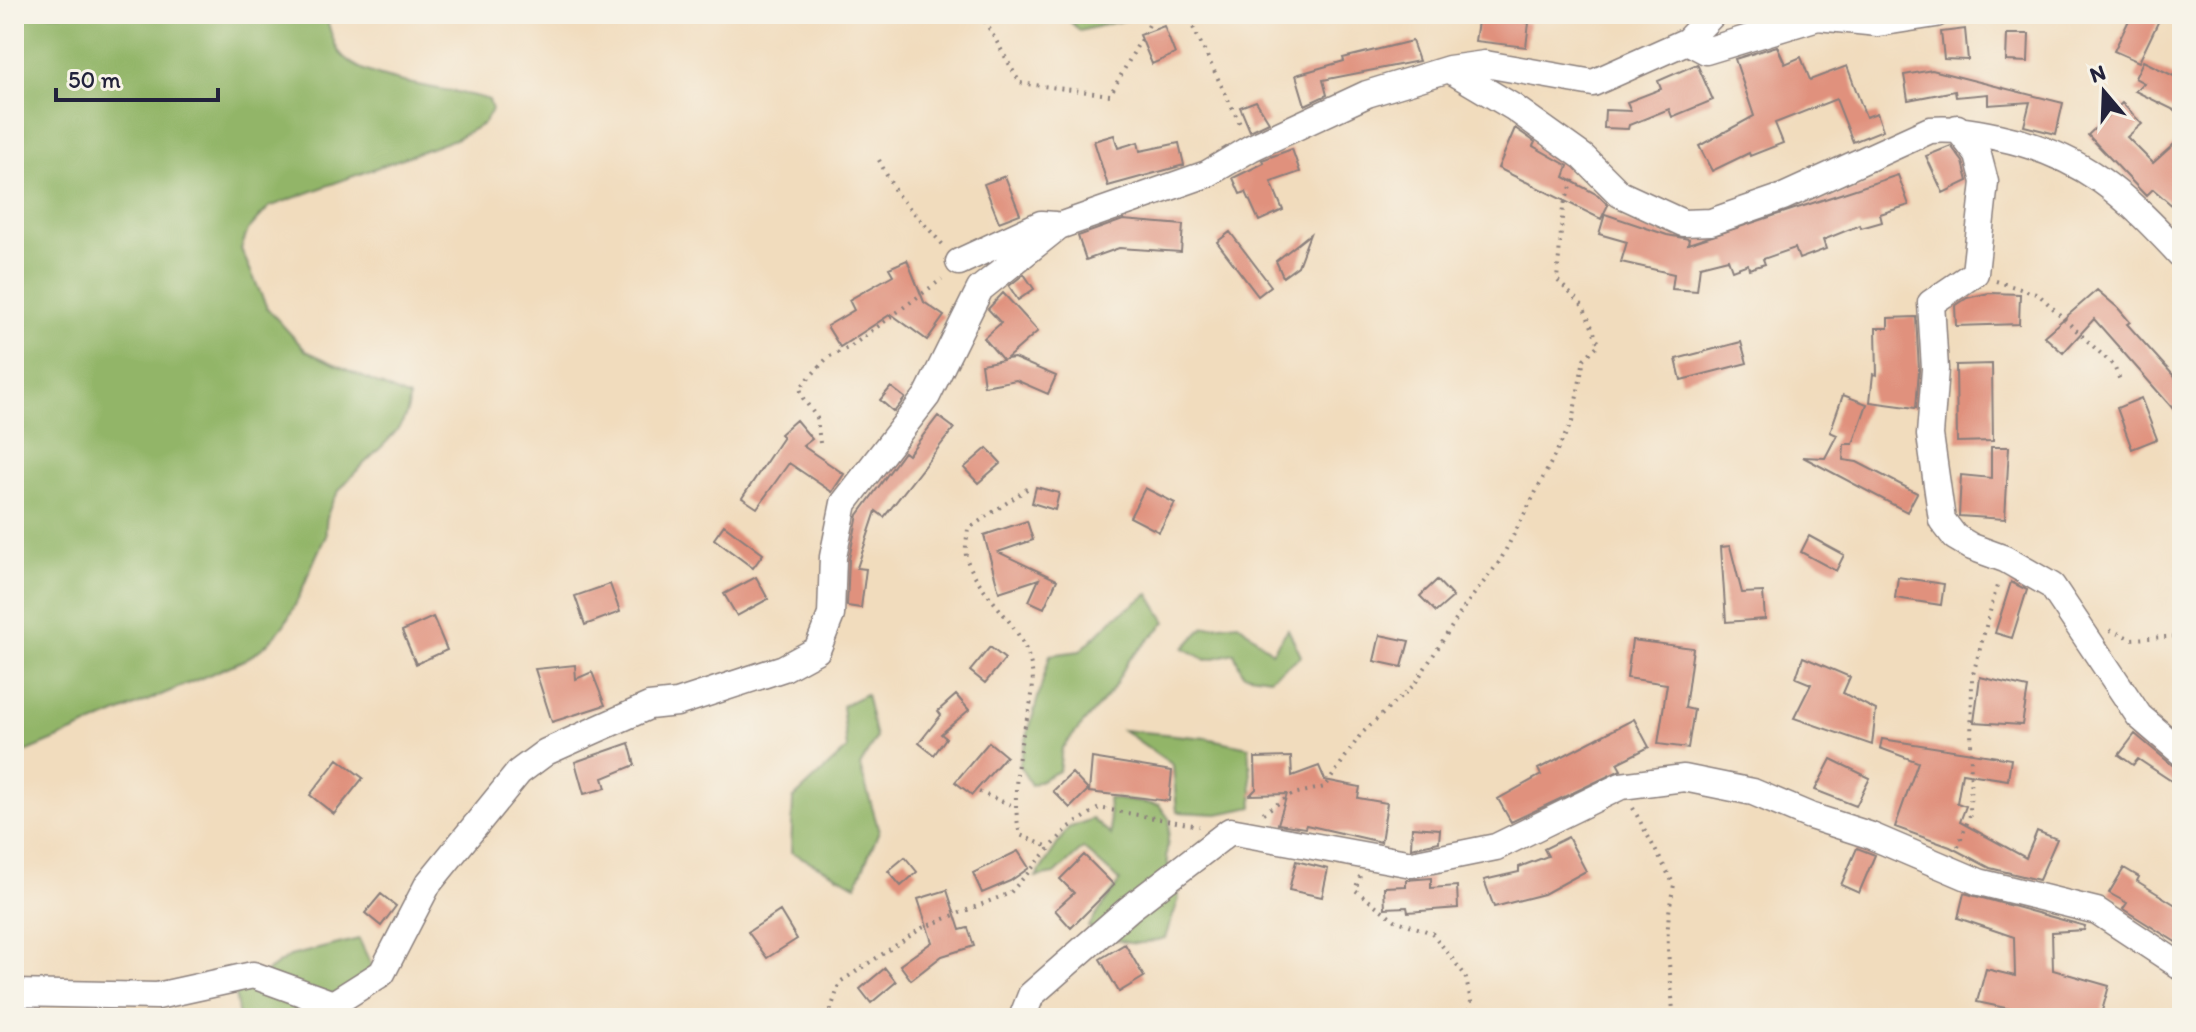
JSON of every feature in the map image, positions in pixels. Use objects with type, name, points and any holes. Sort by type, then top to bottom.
[{"type":"street","points":[[14,993],[157,996],[253,975],[333,1004],[382,973],[428,884],[519,772],[537,758],[649,706],[677,703],[784,668],[817,650],[831,615],[833,557],[844,503],[927,396],[980,289],[1059,226],[1207,174],[1251,148],[1367,94],[1449,69],[1485,64],[1593,83],[1687,41],[1713,14]]},
{"type":"street","points":[[1687,41],[1706,51],[1818,17],[1878,23],[1936,14]]},
{"type":"street","points":[[1449,69],[1513,107],[1583,157],[1620,194],[1683,223],[1711,222],[1783,197],[1930,130],[1957,128],[2039,145],[2078,162],[2139,210],[2182,256]]},
{"type":"street","points":[[1957,128],[1978,155],[1985,182],[1975,273],[1931,303],[1935,369],[1930,435],[1942,520],[1964,542],[2005,559],[2052,586],[2139,716],[2182,753]]},
{"type":"street","points":[[959,262],[1041,224],[1059,226]]},
{"type":"street","points":[[1022,1018],[1031,995],[1129,909],[1230,831],[1412,864],[1496,847],[1621,786],[1684,778],[1753,792],[2015,893],[2097,911],[2182,967]]},
{"type":"path","points":[[981,14],[1020,83],[1110,95],[1155,14]]},
{"type":"path","points":[[1168,14],[1188,17],[1251,148]]},
{"type":"path","points":[[828,1018],[840,982],[922,928],[1010,893],[1068,828],[1099,808],[1230,831],[1293,794],[1325,787],[1361,734],[1414,685],[1465,606],[1500,561],[1572,422],[1584,359],[1599,344],[1583,306],[1557,280],[1563,207],[1583,157]]},
{"type":"path","points":[[820,443],[817,418],[800,388],[828,357],[862,339],[931,289],[959,262],[896,193],[879,160]]},
{"type":"path","points":[[1975,273],[2039,295],[2114,366],[2121,383]]},
{"type":"path","points":[[1027,489],[968,529],[965,558],[998,610],[1020,635],[1030,659],[1034,686],[1021,742],[1016,807],[1020,835],[1049,847]]},
{"type":"path","points":[[1950,868],[1970,815],[1972,678],[2005,559]]},
{"type":"path","points":[[2073,617],[2132,639],[2182,636]]},
{"type":"path","points":[[1621,786],[1674,885],[1666,919],[1666,970],[1673,1018]]},
{"type":"path","points":[[979,792],[1016,807]]},
{"type":"path","points":[[1368,856],[1355,890],[1395,920],[1432,933],[1465,975],[1471,1001],[1469,1018]]},
{"type":"green space","points":[[14,14],[325,14],[338,50],[349,61],[385,77],[489,100],[492,110],[483,124],[455,139],[269,207],[248,230],[241,249],[267,308],[306,351],[409,398],[406,415],[396,432],[336,495],[328,514],[326,536],[287,621],[262,648],[244,660],[14,757]]},
{"type":"green space","points":[[1062,14],[1149,14],[1080,31]]},
{"type":"green space","points":[[1149,594],[1166,622],[1128,661],[1113,689],[1062,748],[1059,771],[1031,785],[1019,765],[1050,655],[1080,651],[1114,618]]},
{"type":"green space","points":[[1238,623],[1272,652],[1288,629],[1301,656],[1270,678],[1243,674],[1234,653],[1206,660],[1184,648],[1204,627]]},
{"type":"green space","points":[[866,694],[876,738],[860,766],[879,831],[856,885],[791,852],[793,799],[847,749],[842,706]]},
{"type":"green space","points":[[1123,730],[1206,738],[1249,747],[1253,807],[1218,814],[1177,812],[1173,765]]},
{"type":"green space","points":[[1108,798],[1159,805],[1170,820],[1166,857],[1179,899],[1165,938],[1142,943],[1125,942],[1088,927],[1120,881],[1083,848],[1055,874],[1036,877],[1068,828],[1092,819],[1111,835]]},
{"type":"green space","points":[[359,939],[372,967],[345,991],[296,1002],[314,1018],[239,1018],[235,993],[290,956]]},
{"type":"building","points":[[2132,14],[2162,14],[2139,62],[2114,51]]},
{"type":"building","points":[[1479,15],[1529,23],[1526,47],[1475,41]]},
{"type":"building","points":[[1164,26],[1175,54],[1152,64],[1140,35]]},
{"type":"building","points":[[1965,29],[1968,60],[1944,59],[1941,32]]},
{"type":"building","points":[[2007,34],[2029,34],[2028,62],[2006,61]]},
{"type":"building","points":[[1412,41],[1419,61],[1323,80],[1327,95],[1305,105],[1296,75],[1344,61],[1343,58]]},
{"type":"building","points":[[1777,46],[1785,64],[1801,57],[1810,80],[1847,66],[1866,117],[1877,113],[1883,130],[1853,142],[1836,99],[1775,123],[1783,143],[1750,156],[1749,153],[1712,171],[1699,146],[1754,116],[1735,59]]},
{"type":"building","points":[[2143,61],[2182,80],[2182,114],[2135,91],[2144,83],[2135,78]]},
{"type":"building","points":[[1697,64],[1713,100],[1672,117],[1669,109],[1629,125],[1628,129],[1604,128],[1605,110],[1631,111],[1627,102],[1661,89],[1658,81]]},
{"type":"building","points":[[1932,70],[2063,103],[2056,134],[2024,126],[2030,102],[1988,105],[1988,94],[1956,97],[1955,91],[1908,100],[1904,75]]},
{"type":"building","points":[[1256,101],[1269,122],[1250,131],[1240,107]]},
{"type":"building","points":[[2122,103],[2142,124],[2127,137],[2153,163],[2182,137],[2182,214],[2153,189],[2146,196],[2088,135]]},
{"type":"building","points":[[1515,128],[1535,142],[1533,146],[1568,166],[1564,177],[1598,195],[1608,205],[1601,219],[1498,168]]},
{"type":"building","points":[[1114,135],[1118,148],[1138,142],[1140,151],[1179,143],[1184,165],[1108,186],[1094,141]]},
{"type":"building","points":[[1951,146],[1963,162],[1968,181],[1943,193],[1926,156]]},
{"type":"building","points":[[1292,149],[1300,172],[1271,182],[1283,210],[1259,221],[1246,192],[1240,194],[1233,178],[1264,163],[1262,160]]},
{"type":"building","points":[[1898,175],[1909,205],[1880,214],[1882,222],[1861,228],[1860,225],[1823,240],[1826,249],[1799,259],[1795,248],[1763,259],[1765,264],[1749,269],[1748,264],[1732,270],[1728,259],[1700,266],[1697,291],[1672,289],[1674,274],[1621,262],[1627,242],[1599,234],[1605,214],[1667,235],[1689,239],[1688,244]]},
{"type":"building","points":[[1005,176],[1020,214],[999,222],[984,184]]},
{"type":"building","points":[[1123,220],[1183,225],[1181,252],[1119,248],[1086,260],[1078,236]]},
{"type":"building","points":[[1230,232],[1271,286],[1258,296],[1217,242]]},
{"type":"building","points":[[1310,234],[1298,266],[1283,277],[1276,261]]},
{"type":"building","points":[[907,260],[924,302],[944,316],[927,340],[891,314],[840,347],[827,326],[854,310],[849,300],[893,275],[889,268]]},
{"type":"building","points":[[1024,274],[1034,289],[1018,300],[1009,286]]},
{"type":"building","points":[[2097,290],[2118,308],[2130,322],[2127,324],[2182,385],[2182,419],[2094,319],[2063,353],[2044,336]]},
{"type":"building","points":[[1003,293],[1038,331],[1006,359],[1014,358],[1056,376],[1048,394],[1016,380],[984,386],[981,364],[1003,360],[984,338],[1001,323],[988,309]]},
{"type":"building","points":[[1989,293],[2020,294],[2019,324],[1956,326],[1955,306],[1967,298]]},
{"type":"building","points":[[1916,317],[1919,370],[1916,408],[1870,402],[1873,374],[1877,375],[1876,328],[1888,328],[1888,318]]},
{"type":"building","points":[[1741,342],[1747,363],[1681,380],[1676,359]]},
{"type":"building","points":[[1992,364],[1993,441],[1957,442],[1956,365]]},
{"type":"building","points":[[891,387],[905,398],[894,412],[880,400]]},
{"type":"building","points":[[1843,395],[1867,404],[1853,444],[1844,444],[1843,460],[1857,462],[1917,493],[1907,512],[1803,457],[1825,458],[1837,435],[1830,432]]},
{"type":"building","points":[[2141,398],[2157,439],[2132,449],[2117,408]]},
{"type":"building","points":[[938,416],[954,428],[884,517],[876,511],[857,568],[866,569],[861,608],[847,606],[849,559],[858,515],[904,452],[908,455]]},
{"type":"building","points":[[796,420],[812,439],[803,446],[844,474],[832,492],[789,463],[757,508],[742,498],[783,437],[780,434]]},
{"type":"building","points":[[1991,447],[2009,447],[2005,519],[1959,516],[1961,475],[1991,478]]},
{"type":"building","points":[[987,448],[1001,463],[978,483],[964,468]]},
{"type":"building","points":[[1036,487],[1059,493],[1055,510],[1032,503]]},
{"type":"building","points":[[1145,488],[1175,503],[1159,532],[1130,517]]},
{"type":"building","points":[[1027,521],[1033,540],[998,552],[1057,580],[1044,608],[1029,601],[1039,579],[999,592],[984,535]]},
{"type":"building","points":[[724,525],[763,554],[753,568],[714,539]]},
{"type":"building","points":[[1809,536],[1844,555],[1836,571],[1801,552]]},
{"type":"building","points":[[1730,546],[1742,593],[1763,592],[1765,619],[1726,622],[1721,547]]},
{"type":"building","points":[[756,577],[768,599],[737,616],[724,594]]},
{"type":"building","points":[[1898,577],[1944,584],[1941,605],[1895,598]]},
{"type":"building","points":[[1437,580],[1453,597],[1436,612],[1420,596]]},
{"type":"building","points":[[2011,582],[2027,590],[2012,638],[1995,633]]},
{"type":"building","points":[[610,584],[620,612],[585,625],[575,596]]},
{"type":"building","points":[[433,617],[447,650],[416,664],[402,631]]},
{"type":"building","points":[[1380,635],[1409,641],[1402,667],[1374,661]]},
{"type":"building","points":[[1632,640],[1693,648],[1685,708],[1694,710],[1688,748],[1658,744],[1667,684],[1627,678]]},
{"type":"building","points":[[990,647],[1005,659],[985,683],[970,671]]},
{"type":"building","points":[[1803,657],[1850,677],[1843,693],[1876,710],[1872,745],[1794,718],[1811,684],[1796,678]]},
{"type":"building","points":[[575,665],[576,679],[592,672],[605,705],[552,722],[535,669]]},
{"type":"building","points":[[1980,677],[2028,688],[2022,725],[1974,722]]},
{"type":"building","points":[[956,695],[969,710],[941,734],[946,738],[934,755],[919,743],[941,715],[938,711]]},
{"type":"building","points":[[1634,719],[1649,747],[1617,763],[1621,770],[1511,822],[1498,799],[1541,775],[1538,769]]},
{"type":"building","points":[[2135,734],[2181,769],[2173,782],[2138,759],[2133,765],[2119,755]]},
{"type":"building","points":[[1882,739],[2011,759],[2008,780],[1962,773],[1957,803],[1966,806],[1960,822],[2026,858],[2037,831],[2057,839],[2039,880],[1990,868],[1950,847],[1895,827],[1918,762],[1880,748]]},
{"type":"building","points":[[989,742],[1006,756],[972,795],[955,782]]},
{"type":"building","points":[[629,743],[635,765],[603,778],[606,788],[584,794],[575,762]]},
{"type":"building","points":[[1291,757],[1292,776],[1319,766],[1325,780],[1360,787],[1358,798],[1387,803],[1381,842],[1306,825],[1305,828],[1278,824],[1287,794],[1250,795],[1256,789],[1255,758]]},
{"type":"building","points":[[1092,758],[1172,771],[1169,801],[1089,792]]},
{"type":"building","points":[[338,759],[363,778],[334,814],[310,795]]},
{"type":"building","points":[[1831,759],[1870,778],[1856,806],[1815,790]]},
{"type":"building","points":[[1072,773],[1088,790],[1070,808],[1053,791]]},
{"type":"building","points":[[1412,827],[1440,829],[1439,842],[1411,848]]},
{"type":"building","points":[[1568,837],[1586,871],[1544,894],[1494,907],[1484,880],[1519,872],[1519,867],[1548,856],[1544,849]]},
{"type":"building","points":[[1857,848],[1875,855],[1859,893],[1841,885]]},
{"type":"building","points":[[1018,851],[1029,868],[1010,881],[982,893],[973,873]]},
{"type":"building","points":[[1084,855],[1114,885],[1071,928],[1055,910],[1074,893],[1060,879]]},
{"type":"building","points":[[905,857],[917,872],[901,886],[888,871]]},
{"type":"building","points":[[1296,861],[1328,869],[1322,897],[1289,890]]},
{"type":"building","points":[[2124,868],[2139,877],[2137,881],[2182,909],[2182,946],[2123,909],[2127,903],[2109,893]]},
{"type":"building","points":[[1431,878],[1431,888],[1457,886],[1458,908],[1408,912],[1407,907],[1385,908],[1384,887],[1406,886],[1406,880]]},
{"type":"building","points":[[947,890],[960,930],[968,928],[974,946],[942,956],[911,980],[900,965],[932,942],[918,899]]},
{"type":"building","points":[[1964,893],[2085,926],[2084,930],[2052,932],[2053,970],[2109,986],[2100,1018],[2073,1018],[2054,1013],[2053,1018],[1977,1002],[1986,969],[2015,976],[2014,937],[1958,918]]},
{"type":"building","points":[[381,894],[396,906],[381,926],[365,913]]},
{"type":"building","points":[[780,911],[797,939],[767,958],[748,932]]},
{"type":"building","points":[[1125,944],[1144,977],[1119,992],[1100,959]]},
{"type":"building","points":[[885,968],[896,982],[871,1003],[860,989]]}]
